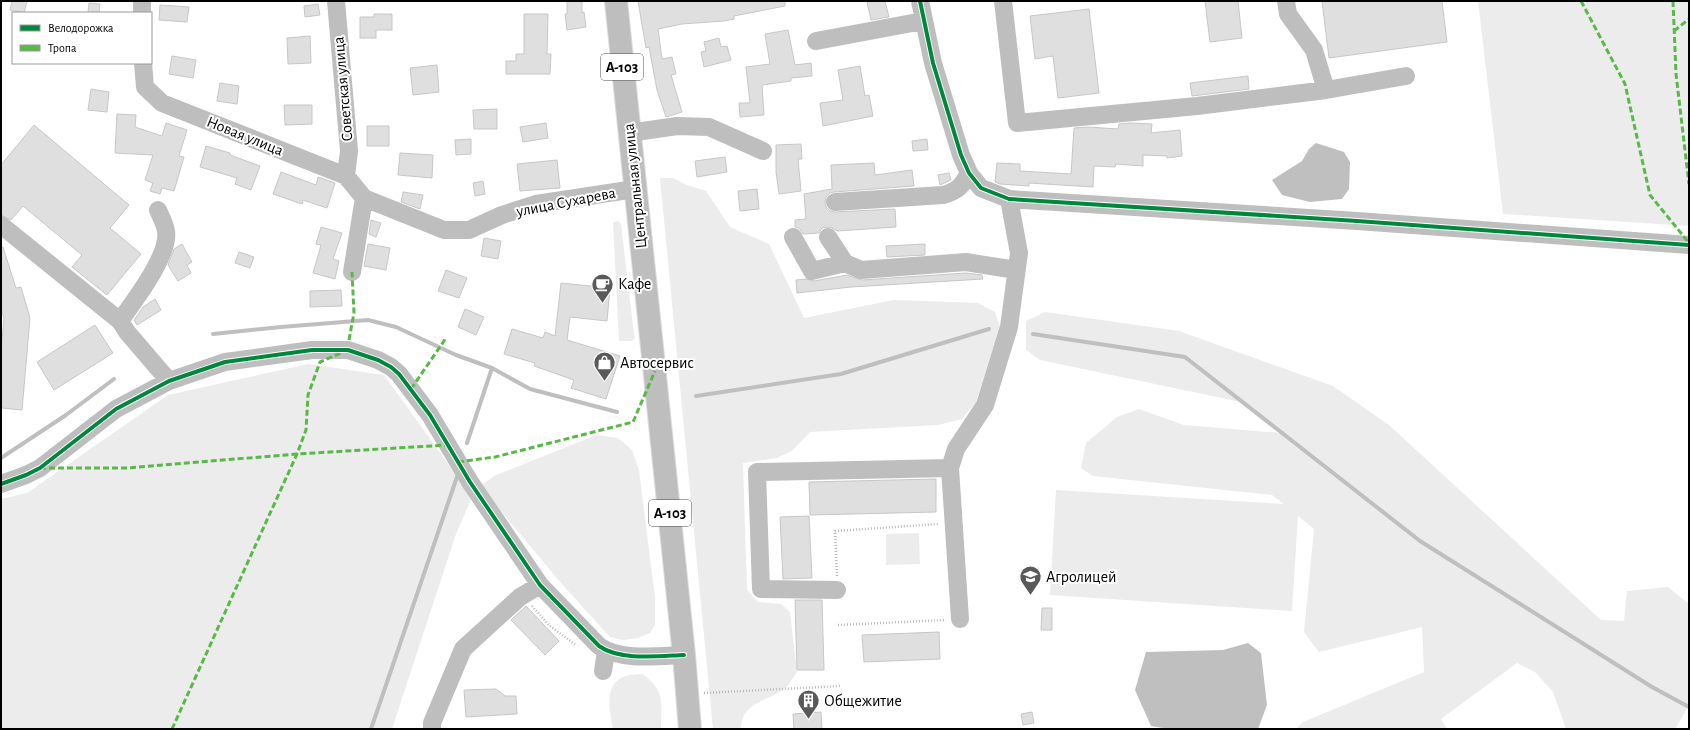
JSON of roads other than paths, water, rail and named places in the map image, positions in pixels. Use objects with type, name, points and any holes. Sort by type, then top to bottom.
[{"type":"main road","name":"Центральная улица","points":[[616,1],[634,189],[655,371],[684,655]]},
{"type":"main road","name":"А-103","points":[[684,655],[690,729]]},
{"type":"street","points":[[142,1],[142,12]]},
{"type":"street","name":"Советская улица","points":[[336,1],[349,151],[346,176]]},
{"type":"street","points":[[920,1],[932,63],[961,155],[969,173],[981,188],[1009,199],[1357,220],[1689,245]]},
{"type":"street","points":[[1003,1],[1017,123],[1197,106],[1326,90],[1406,76]]},
{"type":"street","points":[[1286,1],[1288,14],[1314,50],[1326,90]]},
{"type":"street","points":[[816,40],[923,21]]},
{"type":"street","name":"Новая улица","points":[[143,64],[145,88],[162,103],[346,176],[364,198]]},
{"type":"street","points":[[629,133],[677,126],[709,127],[763,151]]},
{"type":"street","points":[[835,202],[943,195],[954,192],[963,184],[969,173]]},
{"type":"street","name":"улица Сухарева","points":[[364,198],[444,230],[469,230],[502,215],[536,204],[634,189]]},
{"type":"street","points":[[352,272],[364,198]]},
{"type":"street","points":[[960,619],[950,468],[956,449],[985,405],[1009,327],[1019,253],[1009,199]]},
{"type":"street","points":[[120,321],[156,266],[166,246],[166,231],[158,210]]},
{"type":"street","points":[[1,224],[120,321],[127,332],[168,381]]},
{"type":"street","points":[[793,237],[812,271],[845,263]]},
{"type":"street","points":[[828,237],[845,263],[861,270],[966,262],[1016,270]]},
{"type":"street","points":[[1,484],[40,468],[116,409],[168,381],[226,362],[312,350],[348,350],[385,364],[399,374],[430,415],[470,482],[540,585],[587,635],[606,651],[621,655],[684,655]]},
{"type":"street","points":[[837,590],[761,589],[757,472],[950,468]]},
{"type":"street","points":[[432,729],[432,723],[463,649],[522,595],[540,585]]},
{"type":"street","points":[[603,671],[606,651]]},
{"type":"waterway","points":[[213,334],[368,320],[396,327],[456,355],[492,368],[530,389],[617,412]]},
{"type":"waterway","points":[[696,396],[841,374],[989,329]]},
{"type":"waterway","points":[[1033,334],[1185,357],[1420,541],[1652,687],[1689,707]]},
{"type":"waterway","points":[[467,443],[492,368]]},
{"type":"waterway","points":[[1,458],[66,415],[114,379]]},
{"type":"waterway","points":[[371,729],[458,474]]},
{"type":"place","name":"Кафе","points":[[603,304]]},
{"type":"place","name":"Автосервис","points":[[605,382]]},
{"type":"place","name":"Агролицей","points":[[1031,596]]},
{"type":"place","name":"Общежитие","points":[[808,720]]}]
